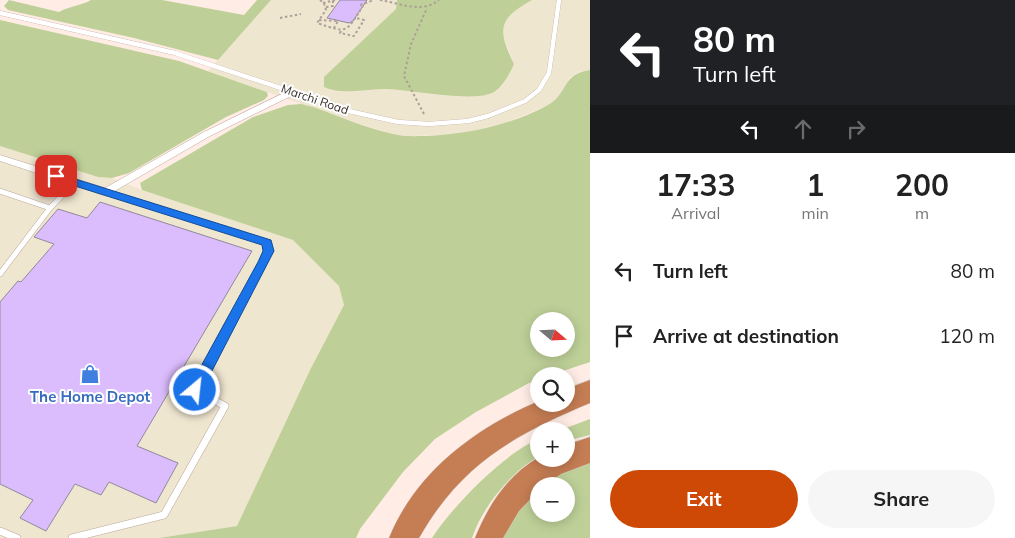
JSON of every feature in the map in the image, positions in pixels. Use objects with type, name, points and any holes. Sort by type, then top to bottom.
[{"type":"highway","points":[[575,397],[590,391]]},
{"type":"highway","points":[[403,538],[443,479],[490,440],[540,412]]},
{"type":"highway","points":[[575,455],[590,450]]},
{"type":"highway","points":[[489,538],[494,525],[514,494],[545,467]]},
{"type":"street","points":[[0,158],[106,192],[207,134],[292,92]]},
{"type":"lane","name":"Marchi Road","points":[[0,13],[175,53],[308,98],[381,119],[414,124],[430,124],[476,119],[507,110],[527,99],[541,86],[548,75],[559,0]]},
{"type":"lane","points":[[0,274],[50,208],[75,182]]},
{"type":"lane","points":[[0,191],[50,208]]},
{"type":"lane","points":[[72,538],[164,515],[225,406],[195,390],[269,251],[267,243],[106,192]]},
{"type":"lane","points":[[0,531],[17,538]]},
{"type":"path","points":[[320,0],[326,10],[317,23],[354,36],[364,20],[356,18]]},
{"type":"path","points":[[323,3],[334,0],[335,5],[325,7]]},
{"type":"path","points":[[341,31],[349,28],[356,18],[361,5],[374,0]]},
{"type":"path","points":[[380,0],[427,8],[436,4],[439,0]]},
{"type":"path","points":[[427,8],[411,44],[404,76],[430,124]]},
{"type":"path","points":[[280,18],[302,14]]},
{"type":"path","points":[[320,19],[338,21],[334,28]]},
{"type":"shaded area","points":[[271,0],[397,0],[396,9],[325,77],[332,91],[386,89],[514,64],[502,33],[504,24],[513,11],[532,0],[590,0],[590,70],[579,72],[570,77],[558,98],[548,105],[508,122],[461,134],[394,135],[208,71]]},
{"type":"shaded area","points":[[0,146],[98,177],[112,178],[142,190],[277,233],[293,240],[339,286],[344,305],[310,370],[237,526],[159,538],[0,538]]},
{"type":"green space","points":[[9,0],[59,12],[91,0],[162,0],[244,15],[257,0],[271,0],[218,60],[134,38],[8,10],[4,6]]},
{"type":"green space","points":[[397,0],[532,0],[512,13],[504,26],[505,42],[514,64],[503,83],[494,92],[485,95],[459,96],[388,89],[339,91],[324,87],[324,77],[396,9]]},
{"type":"green space","points":[[0,20],[179,61],[267,92],[268,96],[264,100],[226,117],[129,173],[112,178],[98,177],[0,146]]},
{"type":"green space","points":[[590,70],[590,362],[575,367],[530,367],[530,383],[476,412],[435,439],[403,472],[360,529],[356,538],[159,538],[237,526],[310,370],[344,305],[339,286],[293,240],[142,190],[140,183],[253,117],[288,105],[301,104],[313,107],[397,135],[443,135],[474,131],[505,123],[534,112],[555,100],[574,75]]},
{"type":"green space","points":[[590,419],[590,435],[575,439],[575,425]]},
{"type":"green space","points":[[530,444],[530,462],[508,481],[490,502],[472,538],[432,538],[452,511],[480,482],[495,468]]},
{"type":"green space","points":[[590,456],[590,538],[498,538],[530,488],[530,522],[575,522],[575,477],[545,477],[566,467],[575,467],[575,463]]},
{"type":"building","points":[[340,0],[367,0],[353,21],[349,23],[327,18]]},
{"type":"building","name":"The Home Depot","points":[[100,202],[252,251],[137,446],[178,463],[156,503],[109,482],[101,495],[75,484],[46,531],[20,518],[33,500],[0,484],[0,302],[18,281],[21,282],[54,244],[34,237],[58,209],[87,218]]},
{"type":"place","name":"The Home Depot","points":[[90,374]]},
{"type":"route","points":[[56,176],[267,243],[269,251],[195,390]]}]
